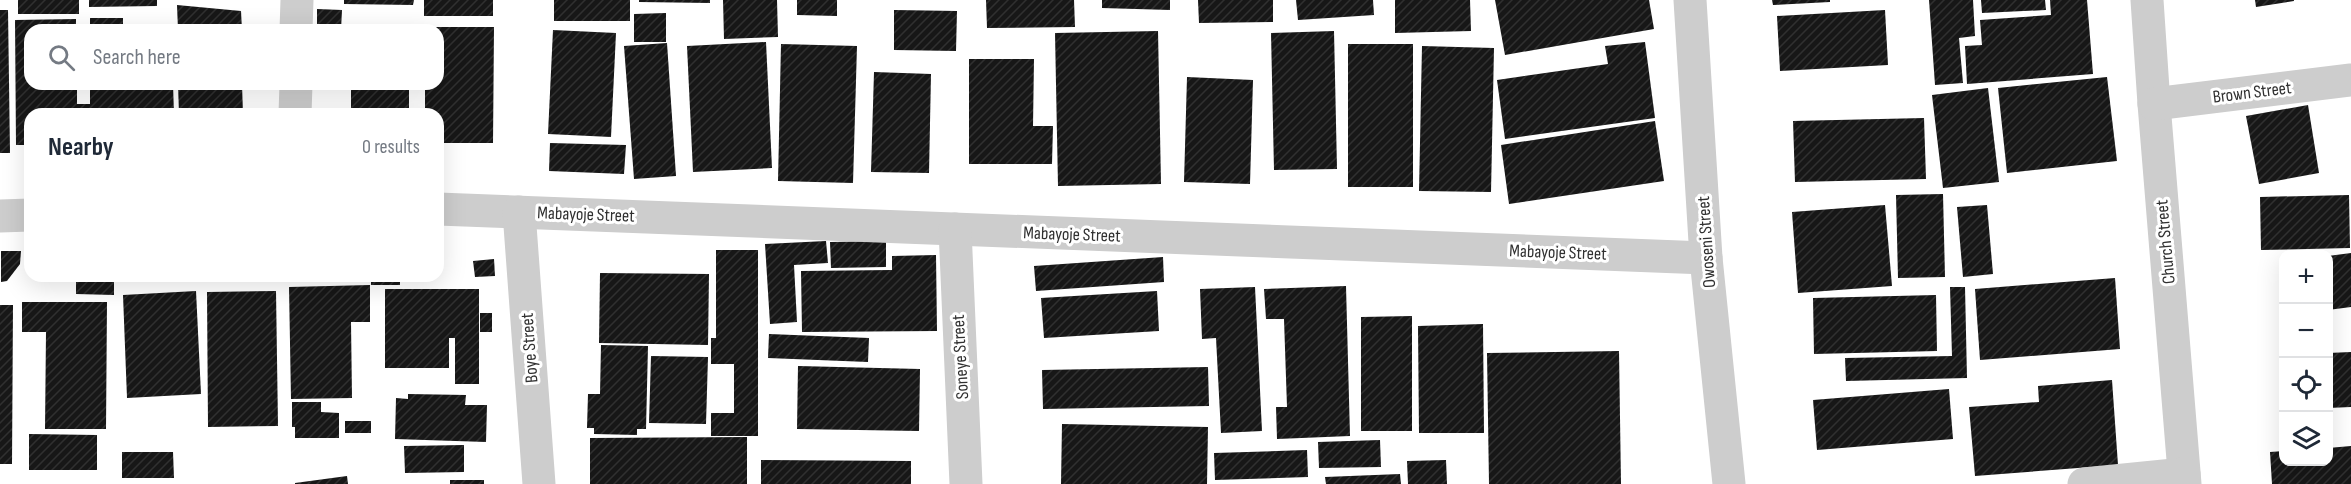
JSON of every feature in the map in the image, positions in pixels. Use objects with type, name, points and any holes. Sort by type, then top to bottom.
[{"type":"street","points":[[297,0],[297,24]]},
{"type":"street","name":"Owoseni Street","points":[[1690,0],[1706,258],[1729,484]]},
{"type":"street","name":"Church Street","points":[[2147,0],[2185,479]]},
{"type":"street","name":"Brown Street","points":[[2154,104],[2351,80]]},
{"type":"street","points":[[295,108],[296,90]]},
{"type":"street","name":"Mabayoje Street","points":[[444,209],[1706,258]]},
{"type":"street","name":"Boye Street","points":[[519,212],[539,484]]},
{"type":"street","points":[[0,216],[24,215]]},
{"type":"street","name":"Soneye Street","points":[[955,229],[966,484]]},
{"type":"street","points":[[2084,484],[2185,479]]},
{"type":"building","points":[[18,0],[79,0],[79,14],[18,14]]},
{"type":"building","points":[[89,0],[157,0],[157,6],[89,7]]},
{"type":"building","points":[[344,0],[414,0],[413,5],[344,4]]},
{"type":"building","points":[[424,0],[493,0],[493,16],[424,16]]},
{"type":"building","points":[[554,0],[630,0],[630,21],[554,21]]},
{"type":"building","points":[[639,0],[710,0],[710,3],[639,2]]},
{"type":"building","points":[[723,0],[777,0],[778,37],[724,39]]},
{"type":"building","points":[[797,0],[837,0],[837,16],[797,15]]},
{"type":"building","points":[[986,0],[1074,0],[1075,27],[987,28]]},
{"type":"building","points":[[1102,0],[1170,0],[1170,10],[1102,8]]},
{"type":"building","points":[[1198,0],[1273,0],[1273,22],[1199,23]]},
{"type":"building","points":[[1296,0],[1373,0],[1374,15],[1298,20]]},
{"type":"building","points":[[1395,0],[1470,0],[1471,31],[1395,33]]},
{"type":"building","points":[[1495,0],[1649,0],[1654,29],[1505,55]]},
{"type":"building","points":[[1772,0],[1830,0],[1830,2],[1773,5]]},
{"type":"building","points":[[1929,0],[1973,0],[1975,36],[1959,38],[1963,83],[1935,85]]},
{"type":"building","points":[[1981,0],[2045,0],[2046,10],[1982,13]]},
{"type":"building","points":[[2050,0],[2087,0],[2093,74],[1967,84],[1965,46],[1982,45],[1980,20],[2051,15]]},
{"type":"building","points":[[2255,0],[2294,0],[2294,1],[2256,7]]},
{"type":"building","points":[[177,5],[241,11],[242,24],[178,24]]},
{"type":"building","points":[[317,9],[342,10],[341,24],[317,24]]},
{"type":"building","points":[[0,10],[8,10],[10,153],[0,153]]},
{"type":"building","points":[[894,10],[957,11],[956,51],[894,50]]},
{"type":"building","points":[[1885,10],[1888,65],[1780,71],[1777,16]]},
{"type":"building","points":[[666,13],[666,42],[634,42],[634,14]]},
{"type":"building","points":[[90,18],[123,18],[123,24],[90,24]]},
{"type":"building","points":[[76,19],[76,24],[24,24],[24,90],[77,90],[77,104],[90,104],[90,90],[173,90],[174,108],[24,108],[24,145],[16,145],[15,20]]},
{"type":"building","points":[[444,27],[494,27],[493,143],[444,143],[444,108],[425,108],[425,90],[444,90]]},
{"type":"building","points":[[553,30],[616,33],[611,137],[548,134]]},
{"type":"building","points":[[1158,31],[1161,184],[1058,186],[1055,33]]},
{"type":"building","points":[[1334,31],[1337,169],[1274,170],[1271,33]]},
{"type":"building","points":[[766,42],[772,168],[693,172],[687,46]]},
{"type":"building","points":[[1645,42],[1655,118],[1505,139],[1497,80],[1608,64],[1605,46]]},
{"type":"building","points":[[667,43],[676,176],[634,179],[624,46]]},
{"type":"building","points":[[781,44],[857,46],[853,183],[778,181]]},
{"type":"building","points":[[1348,44],[1413,44],[1413,187],[1348,187]]},
{"type":"building","points":[[1422,46],[1494,48],[1491,192],[1419,191]]},
{"type":"building","points":[[969,59],[1034,59],[1033,126],[1053,126],[1052,164],[969,164]]},
{"type":"building","points":[[874,72],[931,74],[929,173],[871,172]]},
{"type":"building","points":[[1187,77],[1253,80],[1250,184],[1184,182]]},
{"type":"building","points":[[2107,77],[2117,161],[2007,173],[1998,88]]},
{"type":"building","points":[[1988,88],[1999,182],[1943,188],[1932,95]]},
{"type":"building","points":[[178,90],[242,90],[243,108],[179,108]]},
{"type":"building","points":[[351,90],[409,90],[409,108],[351,108]]},
{"type":"building","points":[[2308,105],[2319,173],[2259,184],[2246,116]]},
{"type":"building","points":[[1924,118],[1926,179],[1795,182],[1793,121]]},
{"type":"building","points":[[1655,121],[1664,181],[1509,204],[1501,145]]},
{"type":"building","points":[[550,143],[626,145],[624,174],[549,171]]},
{"type":"building","points":[[1943,194],[1945,277],[1898,278],[1896,195]]},
{"type":"building","points":[[2349,195],[2350,248],[2261,250],[2260,197]]},
{"type":"building","points":[[1885,205],[1892,286],[1798,293],[1792,212]]},
{"type":"building","points":[[1987,205],[1993,274],[1963,277],[1957,207]]},
{"type":"building","points":[[826,241],[828,263],[794,265],[797,322],[770,324],[765,244]]},
{"type":"building","points":[[886,241],[886,267],[831,268],[830,242]]},
{"type":"building","points":[[716,250],[758,250],[758,436],[711,436],[711,413],[734,413],[734,364],[711,364],[711,338],[716,338]]},
{"type":"building","points":[[1,251],[21,251],[20,264],[7,281],[1,282]]},
{"type":"building","points":[[2351,253],[2351,307],[2333,309],[2333,255]]},
{"type":"building","points":[[936,255],[937,331],[802,332],[801,271],[892,270],[892,256]]},
{"type":"building","points":[[1163,257],[1164,282],[1036,291],[1034,266]]},
{"type":"building","points":[[494,259],[495,276],[475,277],[473,261]]},
{"type":"building","points":[[600,273],[709,274],[708,345],[599,343]]},
{"type":"building","points":[[2115,278],[2120,349],[1980,360],[1975,289]]},
{"type":"building","points":[[76,282],[114,282],[114,295],[76,294]]},
{"type":"building","points":[[371,282],[400,282],[400,285],[371,285]]},
{"type":"building","points":[[370,285],[370,322],[351,322],[352,398],[291,399],[289,287]]},
{"type":"building","points":[[1346,286],[1350,436],[1277,439],[1276,407],[1287,407],[1284,319],[1266,319],[1264,289]]},
{"type":"building","points":[[1255,287],[1262,431],[1221,433],[1216,338],[1202,339],[1200,289]]},
{"type":"building","points":[[1950,287],[1965,287],[1967,378],[1846,381],[1845,358],[1952,356]]},
{"type":"building","points":[[385,289],[479,289],[479,384],[455,384],[455,338],[449,338],[449,368],[385,368]]},
{"type":"building","points":[[196,291],[201,394],[127,398],[123,295]]},
{"type":"building","points":[[276,291],[278,426],[208,427],[207,292]]},
{"type":"building","points":[[1157,291],[1159,331],[1044,338],[1041,298]]},
{"type":"building","points":[[1936,295],[1937,351],[1814,354],[1813,298]]},
{"type":"building","points":[[22,302],[107,302],[106,429],[45,429],[46,332],[22,332]]},
{"type":"building","points":[[0,305],[13,305],[12,464],[0,464]]},
{"type":"building","points":[[480,313],[492,313],[492,332],[480,332]]},
{"type":"building","points":[[1412,316],[1412,431],[1361,431],[1361,317]]},
{"type":"building","points":[[1483,324],[1484,433],[1419,433],[1418,326]]},
{"type":"building","points":[[769,334],[869,338],[868,362],[768,358]]},
{"type":"building","points":[[601,345],[648,346],[646,429],[637,429],[637,435],[594,434],[594,428],[587,428],[588,394],[600,394]]},
{"type":"building","points":[[1619,351],[1621,484],[1489,484],[1487,353]]},
{"type":"building","points":[[2351,352],[2351,407],[2333,408],[2333,353]]},
{"type":"building","points":[[651,356],[708,357],[706,424],[649,423]]},
{"type":"building","points":[[798,366],[920,369],[919,431],[797,429]]},
{"type":"building","points":[[1208,367],[1209,406],[1043,409],[1042,370]]},
{"type":"building","points":[[2112,380],[2118,465],[1975,476],[1969,407],[2039,402],[2038,386]]},
{"type":"building","points":[[1949,389],[1953,439],[1817,450],[1813,400]]},
{"type":"building","points":[[408,394],[466,395],[465,405],[487,405],[486,442],[395,439],[396,398],[408,399]]},
{"type":"building","points":[[292,402],[321,402],[321,412],[339,413],[339,438],[295,438],[295,427],[292,427]]},
{"type":"building","points":[[345,421],[371,421],[371,433],[345,433]]},
{"type":"building","points":[[1062,424],[1208,427],[1207,484],[1061,484]]},
{"type":"building","points":[[29,434],[97,435],[97,470],[29,470]]},
{"type":"building","points":[[747,437],[747,484],[590,484],[590,438]]},
{"type":"building","points":[[1380,440],[1381,467],[1319,468],[1318,442]]},
{"type":"building","points":[[464,445],[464,472],[405,473],[404,446]]},
{"type":"building","points":[[2351,446],[2351,484],[2272,484],[2270,452],[2279,451],[2279,466],[2333,466],[2333,448]]},
{"type":"building","points":[[1307,450],[1308,477],[1215,480],[1214,453]]},
{"type":"building","points":[[122,452],[173,452],[174,478],[122,478]]},
{"type":"building","points":[[761,460],[911,461],[911,484],[761,484]]},
{"type":"building","points":[[1446,460],[1447,484],[1408,484],[1407,461]]},
{"type":"building","points":[[1400,474],[1401,484],[1326,484],[1325,477]]},
{"type":"building","points":[[347,476],[348,484],[295,484],[295,483]]},
{"type":"building","points":[[450,480],[484,480],[484,484],[450,484]]}]
